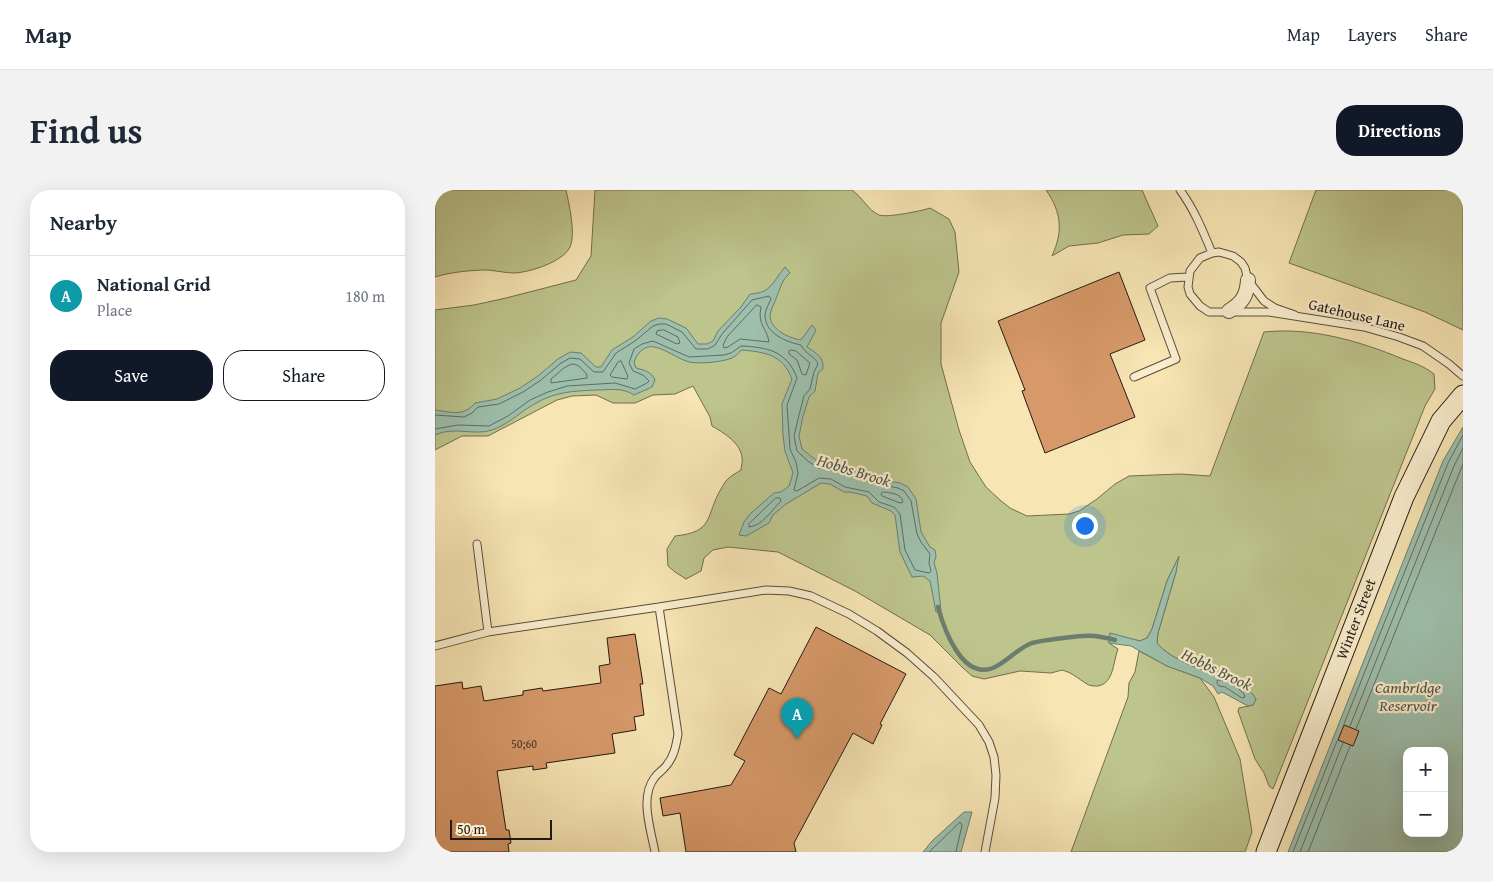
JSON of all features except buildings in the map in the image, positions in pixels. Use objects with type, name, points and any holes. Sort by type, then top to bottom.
[{"type":"street","points":[[1229,311],[1242,301],[1247,291],[1248,280]]},
{"type":"street","name":"Winter Street","points":[[1265,852],[1404,497],[1441,421],[1463,395]]},
{"type":"lane","points":[[1134,377],[1176,359],[1150,288],[1171,278],[1188,277],[1195,262],[1212,253],[1188,201],[1180,190]]},
{"type":"lane","name":"Gatehouse Lane","points":[[1212,253],[1219,252],[1233,256],[1245,268],[1248,280],[1264,301],[1275,308],[1295,315]]},
{"type":"lane","name":"Gatehouse Lane","points":[[1188,277],[1190,294],[1200,306],[1209,312],[1269,312],[1364,328],[1399,337],[1423,346],[1463,376]]},
{"type":"lane","points":[[477,544],[488,632]]},
{"type":"lane","points":[[435,646],[488,632],[766,590],[789,591],[811,596],[849,614],[877,631],[907,653],[934,676],[979,724],[989,742],[994,757],[996,775],[995,798],[985,852]]},
{"type":"lane","points":[[655,852],[647,804],[649,789],[654,777],[667,765],[675,750],[678,734],[659,607]]},
{"type":"green space","points":[[435,190],[566,190],[572,227],[570,247],[561,257],[553,262],[529,271],[515,273],[475,270],[435,277]]},
{"type":"green space","points":[[595,190],[852,190],[879,215],[896,215],[930,208],[949,219],[955,232],[959,272],[941,323],[941,364],[970,462],[986,487],[1010,508],[1027,516],[1069,514],[1079,511],[1129,476],[1180,474],[1210,476],[1264,332],[1300,332],[1352,341],[1419,365],[1434,374],[1435,389],[1425,406],[1273,789],[1269,786],[1264,773],[1255,759],[1238,711],[1239,708],[1253,705],[1256,699],[1254,696],[1231,675],[1202,670],[1171,655],[1157,643],[1178,559],[1167,581],[1152,629],[1147,638],[1140,641],[1110,634],[1109,643],[1118,649],[1110,676],[1103,684],[1098,686],[1089,685],[1062,670],[1051,673],[1020,671],[984,679],[972,676],[930,635],[855,591],[778,552],[728,547],[713,550],[704,558],[701,571],[686,579],[668,566],[667,549],[675,536],[697,531],[703,526],[724,484],[731,476],[741,470],[742,460],[739,448],[727,435],[712,426],[710,417],[693,386],[675,394],[653,395],[635,403],[613,403],[596,395],[572,396],[557,400],[488,436],[462,436],[435,450],[435,310],[474,305],[576,280],[591,256]]},
{"type":"green space","points":[[1046,190],[1142,190],[1158,226],[1149,234],[1123,235],[1098,243],[1069,246],[1052,256],[1058,239],[1059,223],[1055,207]]},
{"type":"green space","points":[[1316,190],[1463,190],[1463,330],[1425,312],[1289,263]]},
{"type":"green space","points":[[1139,651],[1167,666],[1200,678],[1214,697],[1240,759],[1252,832],[1245,852],[1071,852],[1128,697],[1129,683],[1135,672]]},
{"type":"water","points":[[785,267],[790,273],[782,283],[770,315],[771,320],[773,325],[781,332],[801,340],[812,325],[816,330],[807,347],[819,356],[823,365],[823,369],[818,373],[815,391],[809,397],[803,416],[799,436],[802,449],[821,464],[843,467],[874,479],[900,483],[908,487],[916,499],[921,532],[930,547],[935,550],[934,563],[937,573],[941,611],[936,612],[930,581],[923,576],[912,577],[900,552],[895,515],[891,511],[872,503],[867,496],[844,492],[830,484],[821,483],[786,504],[773,515],[769,523],[746,536],[739,535],[744,522],[750,514],[774,493],[781,492],[789,486],[793,473],[785,451],[782,404],[792,379],[784,365],[773,356],[741,350],[732,358],[696,363],[686,361],[664,350],[651,347],[645,348],[639,353],[634,362],[636,368],[650,373],[655,380],[652,387],[634,395],[629,392],[616,390],[563,393],[539,401],[508,422],[492,430],[485,432],[449,431],[435,435],[435,410],[462,412],[475,403],[497,399],[520,388],[570,352],[581,353],[596,367],[601,367],[612,350],[633,337],[651,321],[659,318],[667,319],[686,328],[698,344],[707,344],[713,341],[718,331],[741,307],[750,294],[763,291],[771,286]]},
{"type":"water","name":"Cambridge Reservoir","points":[[1463,427],[1463,852],[1288,852],[1443,461]]},
{"type":"water","points":[[1179,556],[1157,643],[1171,655],[1202,670],[1231,675],[1254,696],[1256,699],[1253,705],[1248,706],[1222,692],[1218,694],[1213,686],[1200,678],[1167,666],[1131,646],[1109,643],[1110,633],[1140,641],[1147,638],[1152,629],[1167,581]]},
{"type":"water","points":[[964,812],[972,812],[961,852],[923,852],[932,841]]},
{"type":"waterway","name":"Hobbs Brook","points":[[938,607],[945,628],[956,650],[972,667],[982,670],[993,668],[1022,648],[1035,642],[1085,636],[1099,636],[1115,640]]},
{"type":"place","name":"National Grid","points":[[797,739]]}]
